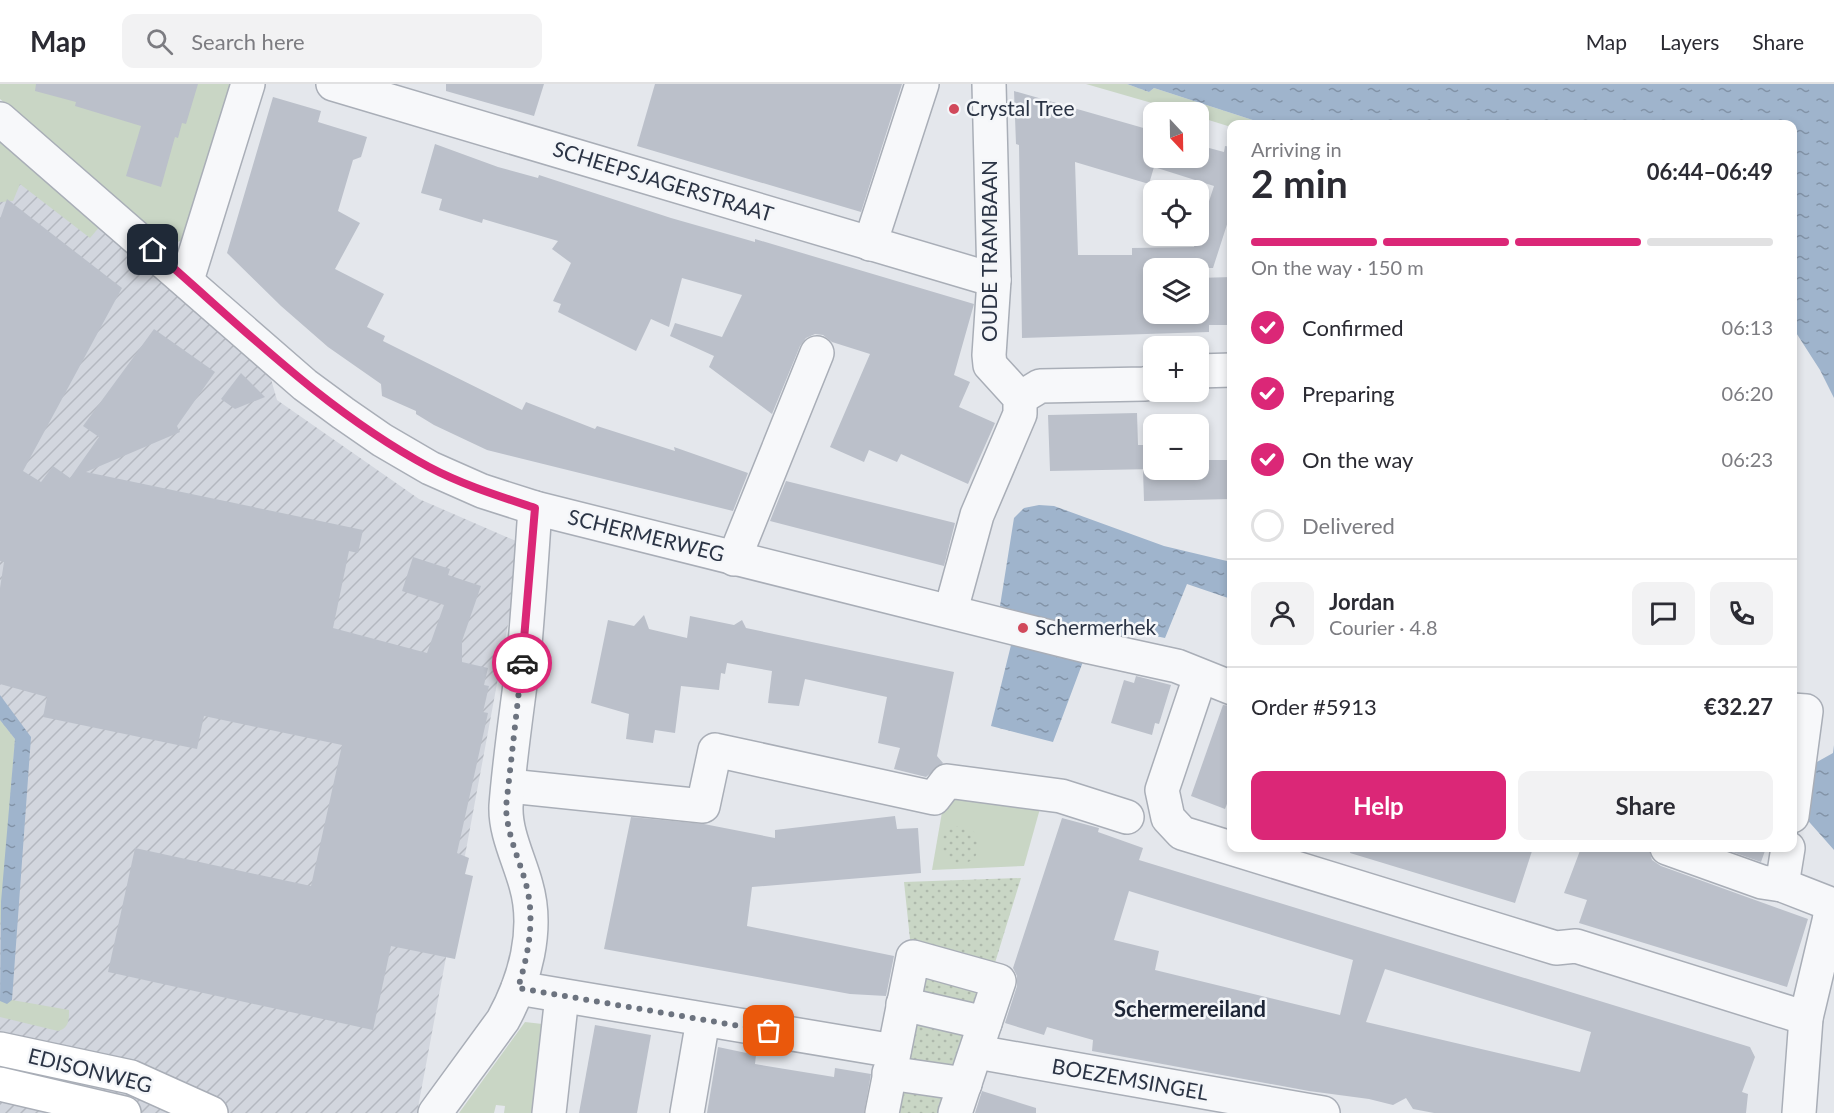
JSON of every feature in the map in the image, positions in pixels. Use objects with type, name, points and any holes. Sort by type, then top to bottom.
[{"type":"street","points":[[187,280],[248,84]]},
{"type":"street","name":"SCHEEPSJAGERSTRAAT","points":[[333,84],[994,280]]},
{"type":"street","points":[[870,244],[922,84]]},
{"type":"street","name":"OUDE TRAMBAAN","points":[[989,84],[994,280],[990,365],[1020,398]]},
{"type":"street","name":"SCHERMERWEG","points":[[0,119],[305,385],[382,440],[430,468],[471,486],[535,508],[734,559],[1023,628],[1090,647],[1177,666],[1227,686]]},
{"type":"street","points":[[734,559],[817,353]]},
{"type":"street","points":[[1209,371],[1227,370]]},
{"type":"street","points":[[951,610],[977,515],[1020,414],[1020,398],[1040,386],[1143,381]]},
{"type":"street","points":[[435,1113],[491,1040],[518,988],[526,961],[531,915],[526,885],[507,824],[525,642],[535,508]]},
{"type":"street","points":[[1200,676],[1162,790],[1168,818],[1182,833],[1227,847]]},
{"type":"street","points":[[1797,783],[1801,756],[1799,710]]},
{"type":"street","points":[[509,786],[703,806],[715,750],[933,798],[947,781],[1061,796],[1127,818]]},
{"type":"street","points":[[1244,852],[1556,948],[1576,946],[1806,1018]]},
{"type":"street","points":[[1678,852],[1762,882],[1782,885],[1822,899],[1831,909],[1806,1018],[1799,1113]]},
{"type":"street","points":[[1782,885],[1787,852]]},
{"type":"street","points":[[518,988],[703,1020],[888,1057],[960,1099],[990,1044],[999,981],[913,957],[888,1057],[882,1113]]},
{"type":"street","points":[[549,1113],[562,996]]},
{"type":"street","name":"BOEZEMSINGEL","points":[[903,1004],[990,1044],[1172,1100],[1323,1113]]},
{"type":"street","points":[[687,1113],[703,1020]]},
{"type":"street","name":"EDISONWEG","points":[[0,1049],[131,1077],[211,1113]]},
{"type":"street","name":"EDISONWEG","points":[[0,1084],[124,1113]]},
{"type":"shaded area","points":[[0,137],[269,372],[277,400],[419,499],[523,544],[417,1113],[0,1113]]},
{"type":"green space","points":[[0,84],[234,84],[187,237],[178,242],[166,241],[0,99]]},
{"type":"green space","points":[[1086,84],[1127,84],[1149,92],[1154,88],[1197,102],[1148,102]]},
{"type":"green space","points":[[1209,106],[1253,120],[1227,120],[1227,126],[1209,120]]},
{"type":"green space","points":[[0,140],[101,225],[90,238],[20,184],[13,201],[0,202]]},
{"type":"green space","points":[[0,720],[15,739],[0,930]]},
{"type":"green space","points":[[946,789],[1041,805],[1024,866],[932,870]]},
{"type":"green space","points":[[960,826],[974,831],[979,845],[974,859],[960,864],[946,859],[941,845],[946,831]]},
{"type":"green space","points":[[1021,878],[949,1113],[886,1113],[912,958],[904,882]]},
{"type":"green space","points":[[12,1000],[69,1010],[68,1023],[58,1031],[0,1017],[0,1001]]},
{"type":"green space","points":[[525,1022],[551,1025],[533,1113],[504,1113],[505,1106],[496,1105],[494,1113],[459,1113]]},
{"type":"water","points":[[1127,84],[1834,84],[1834,398],[1820,370],[1797,334],[1797,120],[1253,120],[1209,106],[1209,102],[1197,102],[1154,88],[1149,92]]},
{"type":"water","points":[[1039,505],[1054,506],[1164,546],[1227,561],[1227,598],[1187,584],[1165,638],[1136,632],[1121,637],[1062,623],[1084,659],[1053,742],[991,726],[1013,637],[1044,619],[1000,606],[1014,518],[1024,508]]},
{"type":"water","points":[[0,695],[31,737],[12,1000],[7,1004],[0,1001],[1,902],[15,739],[0,720]]},
{"type":"water","points":[[1834,745],[1834,850],[1803,815],[1808,767],[1833,753]]},
{"type":"building","points":[[36,84],[198,84],[186,124],[182,123],[178,138],[175,137],[161,187],[126,176],[141,126],[75,106],[76,102],[35,91]]},
{"type":"building","points":[[446,84],[544,84],[534,116],[446,91]]},
{"type":"building","points":[[655,84],[902,84],[861,212],[637,146]]},
{"type":"building","points":[[1014,91],[1143,128],[1143,168],[1154,168],[1150,180],[1143,180],[1143,182],[1075,162],[1078,255],[1132,255],[1132,248],[1209,246],[1209,201],[1214,186],[1209,184],[1209,180],[1195,180],[1157,168],[1209,168],[1209,148],[1224,152],[1225,146],[1227,146],[1227,225],[1213,268],[1209,268],[1209,258],[1143,258],[1143,324],[1209,324],[1209,278],[1227,277],[1227,325],[1209,325],[1209,332],[1022,338],[1019,145],[1016,144]]},
{"type":"building","points":[[273,97],[321,111],[318,122],[367,137],[361,157],[353,160],[338,211],[360,223],[335,269],[384,294],[367,327],[385,336],[383,341],[522,410],[526,402],[595,429],[597,426],[675,451],[674,447],[748,473],[733,511],[487,450],[434,425],[416,414],[416,411],[382,396],[381,384],[328,347],[281,306],[227,253]]},
{"type":"building","points":[[435,144],[498,167],[538,178],[539,175],[671,218],[755,242],[755,239],[974,304],[954,375],[970,382],[959,407],[995,423],[968,484],[901,454],[897,462],[869,450],[864,462],[830,447],[870,354],[832,342],[823,335],[815,334],[806,338],[800,346],[772,414],[709,367],[714,356],[670,336],[675,323],[722,337],[742,295],[682,278],[669,327],[651,319],[636,351],[558,312],[561,304],[553,301],[571,263],[552,249],[558,241],[483,219],[482,223],[439,210],[442,199],[421,193]]},
{"type":"building","points":[[7,199],[122,288],[23,471],[41,482],[53,466],[70,478],[99,437],[83,426],[154,329],[215,372],[177,426],[180,432],[86,472],[363,530],[358,553],[349,551],[333,628],[427,653],[444,605],[402,591],[413,557],[450,569],[448,575],[481,586],[462,641],[462,662],[488,668],[484,685],[489,686],[483,712],[488,713],[457,853],[469,858],[465,874],[473,876],[455,959],[391,946],[373,1030],[108,972],[135,848],[311,886],[342,745],[204,716],[197,749],[43,717],[47,697],[0,684],[0,588],[4,562],[0,561],[0,219]]},
{"type":"building","points":[[241,373],[265,397],[235,409],[221,399]]},
{"type":"building","points":[[1137,413],[1138,445],[1143,445],[1143,469],[1050,471],[1048,415]]},
{"type":"building","points":[[1209,460],[1227,460],[1227,499],[1144,501],[1143,480],[1209,480]]},
{"type":"building","points":[[786,481],[955,523],[944,566],[770,521]]},
{"type":"building","points":[[644,615],[649,629],[687,638],[690,616],[734,625],[742,620],[746,628],[954,672],[937,756],[943,763],[926,777],[894,769],[900,748],[878,743],[887,697],[805,679],[799,706],[768,703],[772,671],[727,663],[725,674],[721,673],[719,690],[681,686],[675,733],[655,730],[653,743],[626,739],[629,714],[591,703],[608,620],[634,626]]},
{"type":"building","points":[[1136,676],[1171,685],[1159,724],[1155,723],[1152,735],[1111,723],[1124,680],[1134,683]]},
{"type":"building","points":[[1223,705],[1227,705],[1227,804],[1225,809],[1191,796]]},
{"type":"building","points":[[895,816],[897,829],[918,828],[921,873],[752,887],[747,926],[894,956],[886,996],[850,994],[604,949],[631,817],[704,824],[775,838],[775,830]]},
{"type":"building","points":[[1062,818],[1099,828],[1098,832],[1143,848],[1139,860],[1750,1047],[1755,1057],[1742,1092],[1748,1094],[1746,1113],[1434,1113],[1413,1109],[1406,1098],[1393,1105],[1092,1051],[1093,1040],[1047,1027],[1044,1035],[1005,1023],[1017,986],[1017,976],[1013,968]],"holes":[[[1129,891],[1353,960],[1340,1015],[1155,970],[1159,951],[1114,940]],[[1385,969],[1591,1032],[1580,1072],[1366,1022]]]},
{"type":"building","points":[[1350,852],[1532,852],[1515,903]]},
{"type":"building","points":[[1579,852],[1650,852],[1652,860],[1661,866],[1808,919],[1787,987],[1579,923],[1587,900],[1564,893]]},
{"type":"building","points":[[1732,852],[1765,852],[1761,862]]},
{"type":"building","points":[[595,1025],[651,1035],[637,1113],[579,1113]]},
{"type":"building","points":[[718,1047],[756,1055],[755,1064],[834,1077],[835,1068],[871,1074],[864,1113],[707,1113]]},
{"type":"building","points":[[982,1091],[1036,1108],[1036,1113],[975,1113]]},
{"type":"way so far","points":[[522,663],[506,807],[507,824],[526,885],[531,915],[526,961],[518,988],[769,1031]]},
{"type":"place","name":"Crystal Tree","points":[[954,109]]},
{"type":"place","name":"Schermerhek","points":[[1023,628]]},
{"type":"district","name":"Schermereiland","points":[[1190,1009]]},
{"type":"route","points":[[153,250],[305,385],[382,440],[430,468],[482,491],[535,508],[522,663]]}]
